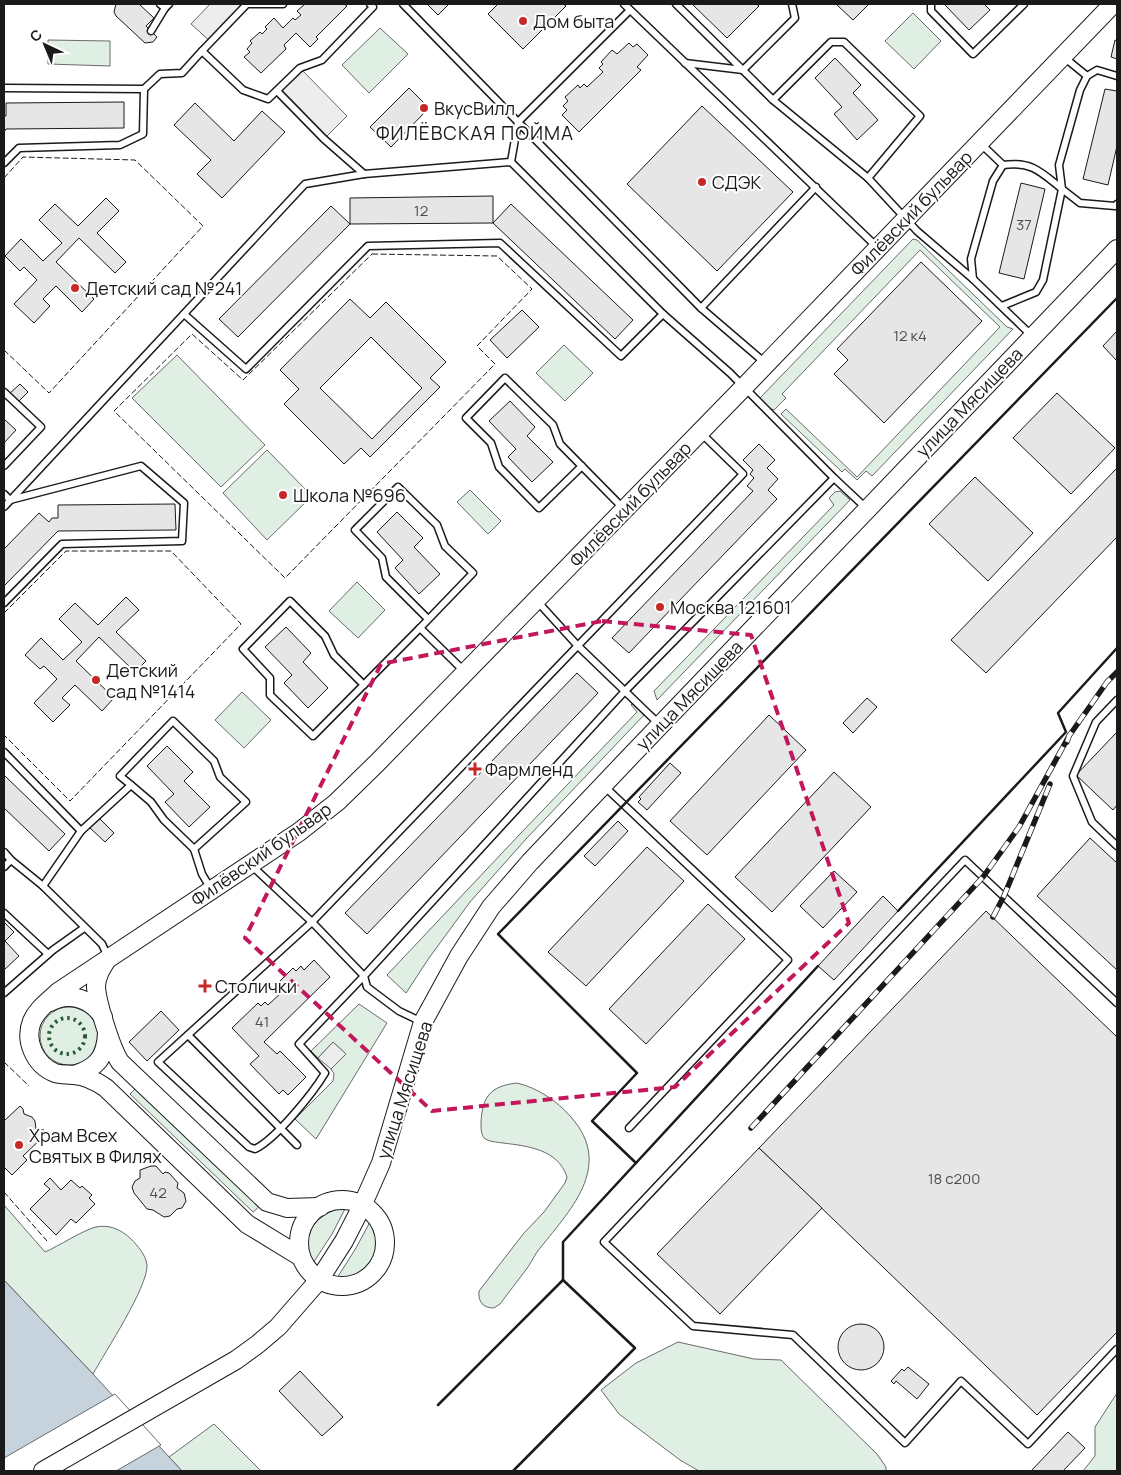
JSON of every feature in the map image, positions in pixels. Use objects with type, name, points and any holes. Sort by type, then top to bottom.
[{"type":"street","name":"Филёвский бульвар","points":[[301,1256],[247,1224],[106,1088],[95,1080],[74,1075],[64,1075],[47,1069],[35,1056],[29,1039],[32,1021],[37,1012],[58,992],[299,832],[337,802],[744,387],[1113,4]]},
{"type":"street","name":"улица Мясищева","points":[[43,1471],[196,1384],[258,1344],[278,1327],[319,1280],[344,1241],[362,1206],[381,1163],[423,1022],[459,956],[492,907],[530,862],[603,785],[1117,249]]},
{"type":"street","points":[[74,1075],[85,1072],[95,1065],[107,1044],[106,1026],[96,986],[99,974],[108,958]]},
{"type":"street","points":[[45,1004],[63,997],[83,999],[99,1011],[120,1062],[267,1202],[287,1208],[320,1207],[337,1201],[348,1201],[362,1206],[376,1216],[385,1239],[384,1252],[379,1264],[371,1275],[360,1282],[348,1286],[328,1284],[311,1274],[301,1256],[300,1237],[302,1227],[308,1217],[320,1207]]},
{"type":"lane","points":[[4,88],[144,89],[160,74],[182,73],[247,4],[283,4]]},
{"type":"lane","points":[[202,51],[243,90],[268,99],[300,68],[322,60],[373,6],[370,4]]},
{"type":"lane","points":[[403,4],[701,308],[766,364]]},
{"type":"lane","points":[[624,4],[878,247]]},
{"type":"lane","points":[[676,4],[773,100],[868,178],[917,231],[973,279],[1033,336]]},
{"type":"lane","points":[[743,70],[795,18],[792,4]]},
{"type":"lane","points":[[931,4],[931,11],[973,54],[1024,4]]},
{"type":"lane","points":[[151,31],[165,5]]},
{"type":"lane","points":[[511,162],[518,122],[630,10]]},
{"type":"lane","points":[[773,100],[831,42],[844,42],[920,116],[868,178]]},
{"type":"lane","points":[[1063,56],[1075,68],[1087,76]]},
{"type":"lane","points":[[685,63],[743,70]]},
{"type":"lane","points":[[1002,306],[1036,292],[1043,280],[1062,189],[1059,165],[1080,90],[1087,76],[1096,70],[1117,76]]},
{"type":"lane","points":[[4,163],[19,148],[120,145],[143,134],[144,89]]},
{"type":"lane","points":[[277,91],[324,138],[364,174]]},
{"type":"lane","points":[[979,143],[1003,166]]},
{"type":"lane","points":[[4,507],[305,184],[364,174],[511,162],[663,314],[744,387],[834,478],[868,509]]},
{"type":"lane","points":[[973,279],[971,259],[993,181],[1003,166],[1018,163],[1038,169],[1080,203],[1115,206],[1117,204]]},
{"type":"lane","points":[[701,308],[816,187]]},
{"type":"lane","points":[[184,314],[246,369],[368,246],[500,243],[621,356],[663,314]]},
{"type":"lane","points":[[582,466],[539,508],[499,467],[491,442],[466,418],[506,378],[553,425],[560,444],[582,466],[625,509]]},
{"type":"lane","points":[[4,392],[40,427],[4,466]]},
{"type":"lane","points":[[700,432],[743,474],[312,922],[158,1062],[249,1147],[255,1149],[259,1147],[280,1128],[316,1088],[325,1073],[298,1044],[364,976],[625,691],[834,478]]},
{"type":"lane","points":[[4,604],[62,544],[182,541],[183,532],[184,503],[141,466],[10,500]]},
{"type":"lane","points":[[364,684],[334,655],[325,636],[290,602],[243,649],[270,678],[270,695],[313,736],[420,628],[473,573],[445,546],[437,525],[398,487],[355,530],[382,558],[386,577],[428,619]]},
{"type":"lane","points":[[4,494],[10,500]]},
{"type":"lane","points":[[536,600],[578,645],[660,725]]},
{"type":"lane","points":[[420,628],[465,672]]},
{"type":"lane","points":[[1117,700],[1096,722],[1073,776],[1092,822],[1117,846]]},
{"type":"lane","points":[[194,849],[246,802],[220,777],[214,761],[173,721],[120,776],[151,802],[164,820],[194,849],[202,874],[212,890]]},
{"type":"lane","points":[[4,752],[81,832]]},
{"type":"lane","points":[[43,886],[81,832],[131,785]]},
{"type":"lane","points":[[603,785],[788,960],[629,1128]]},
{"type":"lane","points":[[4,852],[43,886],[102,944],[108,958]]},
{"type":"lane","points":[[4,867],[11,860]]},
{"type":"lane","points":[[1117,1003],[965,860],[604,1242],[693,1326],[793,1335],[905,1443],[961,1381],[1028,1444],[1117,1349]]},
{"type":"lane","points":[[250,864],[312,922],[364,976],[367,987],[398,1011],[423,1022]]},
{"type":"lane","points":[[4,914],[48,954]]},
{"type":"lane","points":[[4,993],[48,954],[84,928]]},
{"type":"lane","points":[[188,1035],[297,1145]]},
{"type":"highlighted area","points":[[602,621],[751,635],[849,923],[675,1087],[432,1111],[245,938],[381,664]]},
{"type":"green space","points":[[913,13],[941,41],[914,69],[885,41]]},
{"type":"green space","points":[[380,28],[408,54],[369,93],[342,65]]},
{"type":"green space","points":[[48,40],[110,41],[110,66],[48,64]]},
{"type":"green space","points":[[913,239],[917,240],[1007,327],[1013,329],[872,476],[866,471],[857,480],[845,469],[842,472],[781,414],[786,409],[857,477],[1000,327],[920,250],[782,394],[786,398],[774,410],[766,407],[759,399]]},
{"type":"green space","points":[[564,345],[593,373],[565,401],[536,373]]},
{"type":"green space","points":[[177,355],[265,445],[221,487],[132,398]]},
{"type":"green space","points":[[267,450],[312,496],[267,540],[223,493]]},
{"type":"green space","points":[[470,490],[501,521],[488,534],[457,502]]},
{"type":"green space","points":[[840,491],[850,500],[657,700],[654,691],[834,505],[829,498],[835,492]]},
{"type":"green space","points":[[357,582],[385,610],[358,638],[329,611]]},
{"type":"green space","points":[[242,692],[271,720],[244,748],[215,720]]},
{"type":"green space","points":[[632,704],[645,714],[526,839],[470,902],[406,993],[387,975],[637,712]]},
{"type":"green space","points":[[359,1004],[387,1023],[316,1139],[295,1119],[333,1081],[334,1074],[331,1069],[346,1054],[333,1042],[318,1058],[311,1051]]},
{"type":"green space","points":[[69,1007],[80,1009],[93,1020],[98,1036],[96,1047],[85,1060],[69,1065],[58,1063],[45,1052],[40,1036],[42,1025],[53,1012]]},
{"type":"green space","points":[[517,1083],[547,1096],[571,1117],[583,1135],[589,1153],[588,1171],[582,1188],[562,1221],[500,1304],[490,1308],[482,1304],[479,1298],[479,1291],[524,1233],[544,1212],[565,1183],[567,1177],[557,1160],[541,1151],[484,1138],[481,1131],[482,1114],[483,1106],[489,1094],[500,1087]]},
{"type":"green space","points":[[136,1088],[260,1206],[253,1212],[130,1094]]},
{"type":"green space","points":[[4,1205],[45,1252],[91,1228],[106,1226],[124,1233],[143,1254],[147,1265],[141,1288],[125,1320],[93,1374],[4,1280]]},
{"type":"green space","points":[[338,1209],[345,1209],[332,1234],[313,1263],[307,1245],[311,1230],[322,1217]]},
{"type":"green space","points":[[370,1222],[376,1243],[372,1261],[358,1274],[337,1278],[356,1248]]},
{"type":"green space","points":[[678,1342],[754,1359],[781,1360],[877,1454],[886,1467],[886,1471],[699,1471],[680,1460],[619,1414],[601,1390],[636,1363]]},
{"type":"green space","points":[[1117,1393],[1117,1471],[1083,1471],[1095,1456],[1095,1427]]},
{"type":"green space","points":[[214,1424],[261,1471],[182,1471],[169,1457]]},
{"type":"shaded area","points":[[210,4],[247,4],[211,42],[191,24]]},
{"type":"shaded area","points":[[300,68],[347,116],[324,139],[277,91]]},
{"type":"shaded area","points":[[333,1042],[346,1054],[331,1069],[318,1058]]},
{"type":"shaded area","points":[[4,1280],[93,1374],[182,1471],[4,1471]]},
{"type":"pier","points":[[115,1394],[161,1445],[116,1471],[4,1471],[4,1458]]},
{"type":"building","points":[[116,4],[139,4],[154,18],[146,26],[157,37],[153,42],[145,43],[116,16],[114,12]]},
{"type":"building","points":[[305,4],[344,4],[347,6],[316,37],[318,39],[310,47],[296,33],[284,45],[286,49],[261,73],[244,57],[250,52],[247,49],[252,43],[250,41],[260,32],[262,34],[267,29],[265,27],[274,18],[283,28],[293,18],[295,20],[301,15],[297,11]]},
{"type":"building","points":[[427,4],[449,4],[438,15]]},
{"type":"building","name":"Дом быта","points":[[498,4],[563,4],[566,6],[523,49],[488,14]]},
{"type":"building","points":[[692,4],[756,4],[759,6],[727,38]]},
{"type":"building","points":[[836,4],[869,4],[853,20]]},
{"type":"building","points":[[946,4],[984,4],[990,10],[969,30]]},
{"type":"building","points":[[1115,40],[1117,41],[1117,59],[1111,57]]},
{"type":"building","points":[[629,43],[633,47],[637,44],[648,55],[637,67],[641,70],[579,132],[562,115],[567,110],[563,106],[568,101],[565,97],[578,85],[580,88],[584,84],[587,87],[603,72],[599,68],[603,64],[601,62],[612,50],[617,54]]},
{"type":"building","points":[[835,58],[861,85],[853,93],[878,120],[857,140],[834,114],[842,107],[815,78]]},
{"type":"building","points":[[409,88],[429,108],[391,147],[370,127]]},
{"type":"building","points":[[1105,89],[1117,91],[1117,146],[1108,185],[1083,179]]},
{"type":"building","points":[[124,102],[124,128],[6,129],[4,132],[6,103]]},
{"type":"building","points":[[195,103],[234,141],[262,111],[285,132],[222,198],[197,174],[211,160],[174,125]]},
{"type":"building","points":[[702,106],[793,192],[717,271],[627,184]]},
{"type":"building","points":[[1021,183],[1045,189],[1024,279],[999,273]]},
{"type":"building","points":[[493,196],[493,223],[350,224],[350,198]]},
{"type":"building","points":[[106,198],[119,211],[97,233],[126,262],[115,273],[79,238],[56,262],[94,299],[82,312],[56,286],[43,299],[50,306],[34,323],[14,304],[37,280],[24,267],[20,271],[5,256],[21,239],[43,261],[62,243],[39,220],[55,204],[78,226]]},
{"type":"building","points":[[511,204],[633,320],[615,339],[493,223]]},
{"type":"building","points":[[331,206],[350,224],[238,337],[219,319]]},
{"type":"building","points":[[921,262],[982,321],[884,423],[834,374],[848,360],[837,349]]},
{"type":"building","points":[[350,299],[370,318],[386,302],[446,362],[430,378],[440,387],[370,457],[361,448],[344,464],[284,404],[299,389],[280,370]],"holes":[[[371,337],[422,388],[372,439],[320,388]]]},
{"type":"building","points":[[522,310],[539,327],[507,358],[490,340]]},
{"type":"building","points":[[1117,331],[1117,361],[1103,346]]},
{"type":"building","points":[[20,384],[28,392],[17,403],[9,394]]},
{"type":"building","points":[[1057,393],[1115,448],[1071,494],[1013,438]]},
{"type":"building","points":[[510,401],[535,427],[527,436],[553,462],[532,482],[508,457],[516,449],[489,421]]},
{"type":"building","points":[[4,419],[16,430],[4,443]]},
{"type":"building","points":[[759,444],[775,460],[767,468],[778,479],[768,490],[777,499],[629,653],[612,638],[753,491],[747,486],[754,478],[750,474],[753,470],[743,460]]},
{"type":"building","points":[[1117,468],[1117,537],[986,673],[951,640]]},
{"type":"building","points":[[975,477],[1033,533],[988,581],[929,524]]},
{"type":"building","points":[[175,504],[176,530],[58,531],[4,586],[4,549],[39,513],[49,522],[52,518],[58,518],[58,505]]},
{"type":"building","points":[[397,512],[423,538],[414,547],[440,574],[419,594],[395,568],[403,560],[377,532]]},
{"type":"building","points":[[126,597],[139,610],[116,632],[146,661],[135,672],[99,637],[76,661],[114,698],[102,711],[75,685],[62,698],[70,705],[53,722],[34,703],[57,679],[44,666],[40,669],[25,655],[41,638],[63,660],[82,642],[59,619],[75,603],[98,625]]},
{"type":"building","points":[[286,627],[311,653],[303,662],[328,688],[308,708],[284,683],[292,675],[265,647]]},
{"type":"building","points":[[577,673],[598,693],[367,934],[345,913]]},
{"type":"building","points":[[867,698],[877,707],[853,733],[843,723]]},
{"type":"building","points":[[769,715],[806,750],[707,855],[670,821]]},
{"type":"building","points":[[1117,732],[1117,805],[1113,810],[1076,775]]},
{"type":"building","points":[[167,746],[193,772],[184,781],[210,807],[189,827],[165,802],[174,794],[147,766]]},
{"type":"building","points":[[670,763],[681,773],[647,810],[638,802],[641,799],[639,797]]},
{"type":"building","points":[[834,772],[871,807],[772,912],[735,877]]},
{"type":"building","points":[[4,775],[65,834],[49,851],[4,808]]},
{"type":"building","points":[[98,817],[114,833],[105,842],[89,827]]},
{"type":"building","points":[[618,821],[628,831],[595,866],[584,856]]},
{"type":"building","points":[[1090,838],[1117,863],[1117,970],[1037,896]]},
{"type":"building","points":[[647,847],[684,881],[586,986],[548,952]]},
{"type":"building","points":[[834,871],[857,892],[823,928],[800,906]]},
{"type":"building","points":[[883,896],[898,911],[834,980],[818,966]]},
{"type":"building","points":[[708,904],[745,939],[646,1044],[609,1009]]},
{"type":"building","points":[[986,911],[1117,1037],[1117,1332],[1037,1415],[759,1148]]},
{"type":"building","points":[[4,922],[14,932],[5,941],[19,956],[4,970]]},
{"type":"building","points":[[314,960],[330,977],[264,1042],[277,1054],[280,1051],[306,1077],[288,1095],[283,1090],[279,1094],[250,1064],[259,1056],[232,1028],[258,1003],[261,1006],[265,1002],[268,1005],[282,992],[278,988],[282,984],[279,982],[293,968],[296,971],[301,966],[304,970]]},
{"type":"building","points":[[161,1011],[179,1030],[147,1061],[129,1042]]},
{"type":"building","name":"Храм Всех Святых в Филях","points":[[20,1106],[24,1114],[32,1117],[35,1121],[36,1129],[44,1130],[45,1135],[23,1156],[27,1160],[12,1175],[4,1167],[4,1121]]},
{"type":"building","points":[[759,1148],[822,1208],[720,1314],[657,1254]]},
{"type":"building","points":[[156,1166],[163,1174],[165,1172],[169,1173],[178,1183],[177,1188],[184,1193],[186,1201],[182,1208],[177,1209],[170,1216],[164,1217],[153,1210],[147,1209],[134,1193],[132,1187],[135,1181],[140,1178],[140,1170]]},
{"type":"building","points":[[50,1178],[61,1190],[71,1180],[80,1188],[82,1186],[92,1195],[89,1198],[95,1204],[76,1223],[71,1219],[56,1235],[30,1209],[50,1189],[44,1184]]},
{"type":"building","points":[[861,1324],[874,1328],[880,1334],[884,1347],[880,1360],[874,1366],[861,1370],[848,1366],[842,1360],[838,1347],[842,1334],[848,1328]]},
{"type":"building","points":[[908,1367],[929,1384],[917,1399],[896,1381],[894,1384],[891,1381],[902,1369],[904,1371]]},
{"type":"building","points":[[300,1371],[343,1417],[322,1436],[279,1391]]},
{"type":"building","points":[[1068,1432],[1085,1448],[1063,1471],[1031,1471]]},
{"type":"railway","points":[[1067,742],[1069,736],[1107,682],[1117,672]]},
{"type":"railway","points":[[751,1128],[983,877],[1019,827],[1069,736]]},
{"type":"railway","points":[[993,917],[1004,896],[1050,784]]},
{"type":"hedge","points":[[67,1018],[80,1023],[85,1036],[80,1049],[67,1054],[54,1049],[49,1036],[54,1023],[67,1018]]},
{"type":"fence","points":[[4,178],[23,157],[135,160],[203,226],[49,393],[4,350]]},
{"type":"fence","points":[[372,254],[497,256],[532,289],[477,346],[495,364],[285,578],[114,411],[192,334],[243,380],[372,254]]},
{"type":"fence","points":[[4,613],[66,551],[171,551],[241,624],[70,801],[4,735]]},
{"type":"fence","points":[[4,1062],[29,1086]]},
{"type":"fence","points":[[4,1192],[47,1241]]},
{"type":"wall","points":[[636,1163],[592,1121],[637,1073],[498,934],[1117,298]]},
{"type":"wall","points":[[898,911],[1066,732],[1058,713],[1117,648]]},
{"type":"wall","points":[[513,1471],[635,1348],[563,1280],[563,1242],[818,966]]},
{"type":"wall","points":[[438,1405],[563,1280]]},
{"type":"place","name":"Дом быта","points":[[523,21]]},
{"type":"place","name":"ВкусВилл","points":[[424,108]]},
{"type":"place","name":"СДЭК","points":[[702,182]]},
{"type":"place","name":"Детский сад №241","points":[[75,288]]},
{"type":"place","name":"Школа №696","points":[[283,495]]},
{"type":"place","name":"Москва 121601","points":[[660,607]]},
{"type":"place","name":"Детский сад №1414","points":[[96,680]]},
{"type":"place","name":"Фармленд","points":[[475,769]]},
{"type":"place","name":"Столички","points":[[205,986]]},
{"type":"place","name":"Храм Всех Святых в Филях","points":[[19,1145]]},
{"type":"district","name":"ФИЛЁВСКАЯ ПОЙМА","points":[[475,133]]}]
